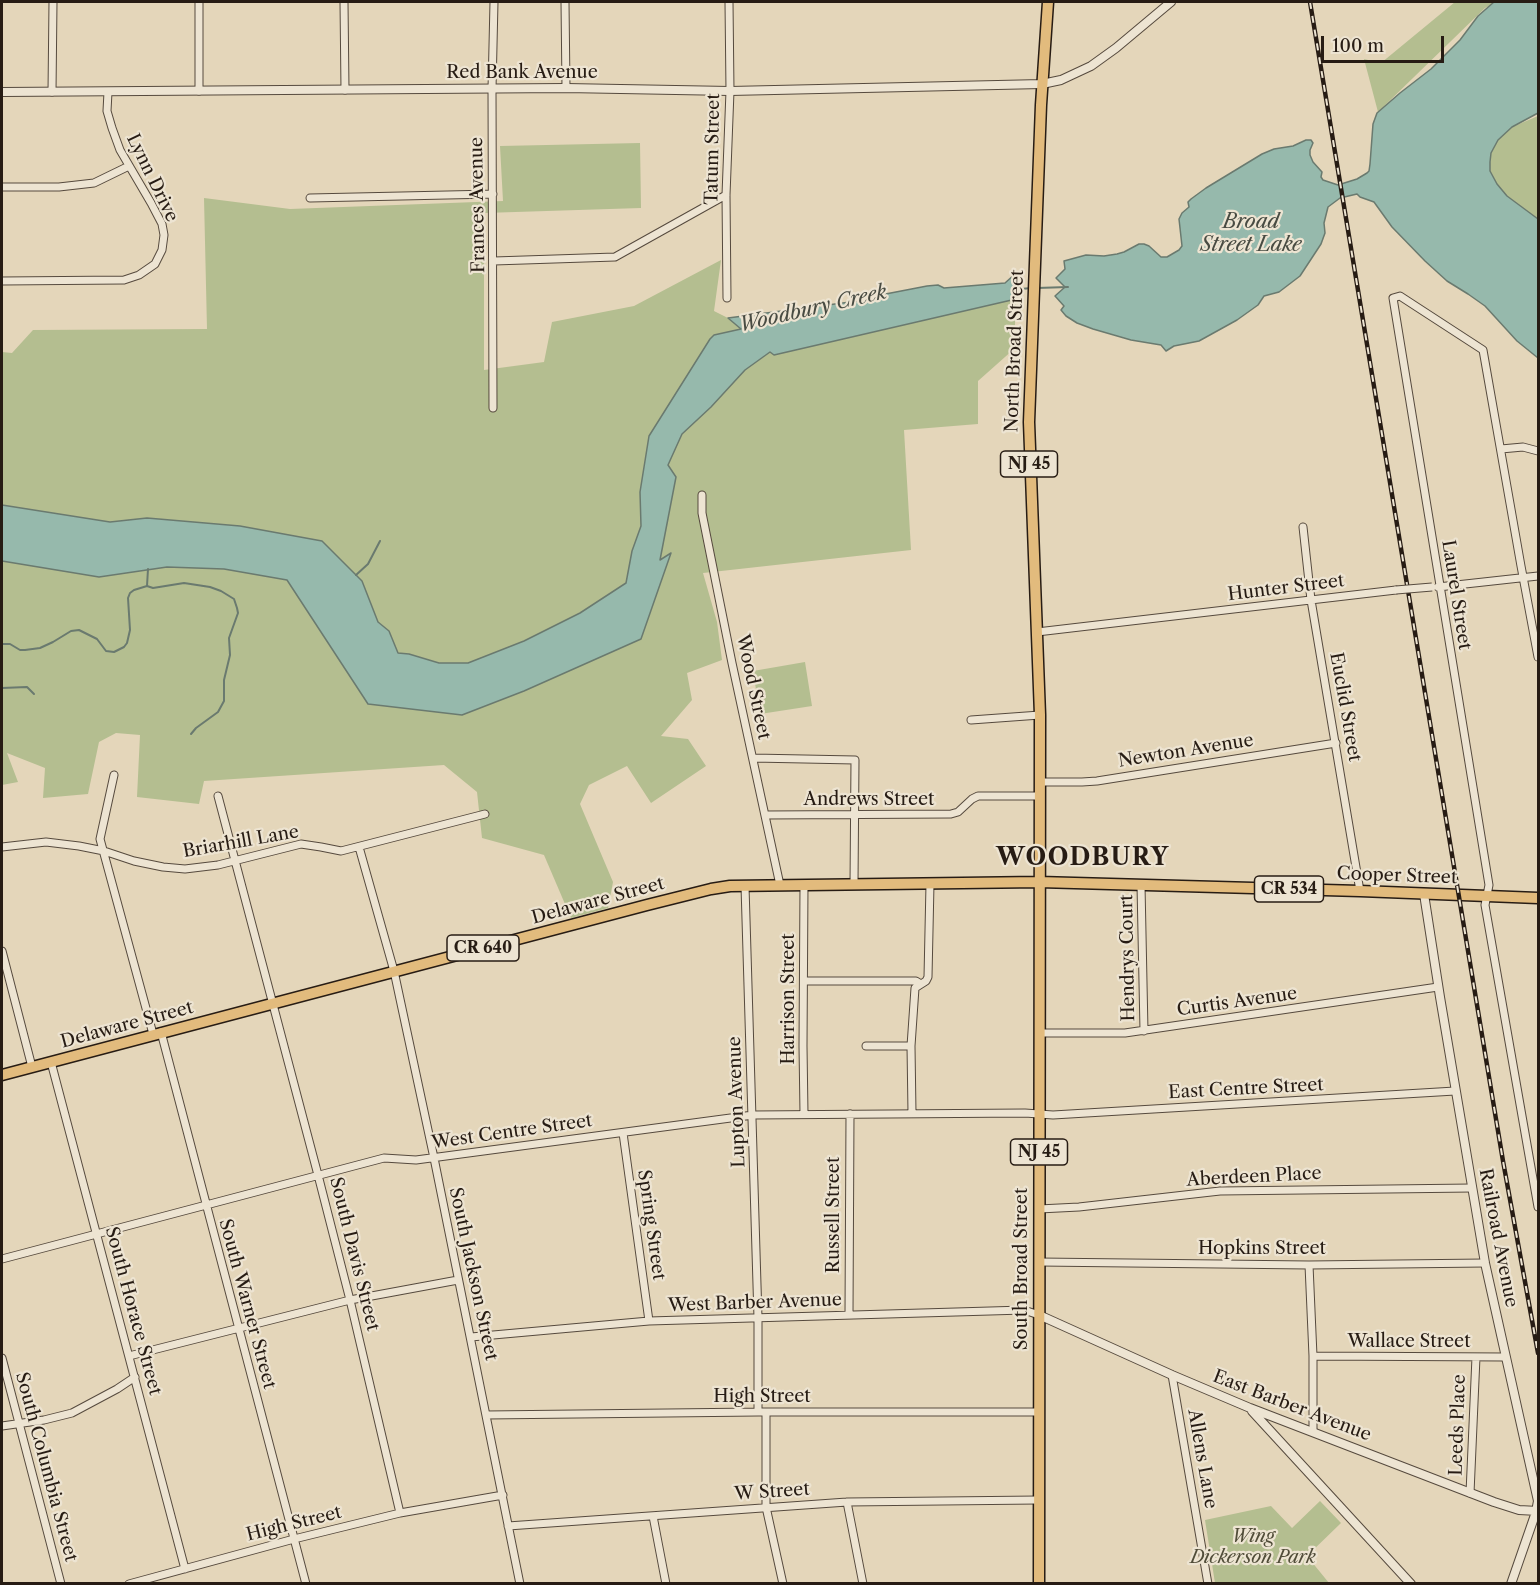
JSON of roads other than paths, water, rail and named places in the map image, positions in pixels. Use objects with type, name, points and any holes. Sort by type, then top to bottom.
[{"type":"main road","name":"North Broad Street","points":[[1039,882],[1040,715],[1028,445],[1042,84],[1048,2]]},
{"type":"main road","name":"Cooper Street","points":[[1039,882],[1539,898]]},
{"type":"main road","name":"Delaware Street","points":[[2,1075],[697,892],[730,886],[1039,882]]},
{"type":"main road","name":"South Broad Street","points":[[1039,882],[1039,1584]]},
{"type":"street","points":[[52,92],[53,2]]},
{"type":"street","points":[[199,2],[199,91]]},
{"type":"street","points":[[344,2],[345,90]]},
{"type":"street","name":"Frances Avenue","points":[[494,2],[492,89],[494,408]]},
{"type":"street","points":[[565,2],[566,88]]},
{"type":"street","name":"Tatum Street","points":[[727,298],[729,2]]},
{"type":"street","name":"Red Bank Avenue","points":[[2,93],[566,88],[730,91],[1042,84],[1057,81],[1091,66],[1170,2]]},
{"type":"street","name":"Lynn Drive","points":[[2,281],[124,280],[139,275],[155,264],[162,250],[164,235],[162,224],[120,150],[108,111],[108,92]]},
{"type":"street","points":[[2,187],[59,187],[94,183],[129,166]]},
{"type":"street","points":[[310,198],[493,194]]},
{"type":"street","points":[[494,261],[615,257],[726,195]]},
{"type":"street","name":"Laurel Street","points":[[1501,449],[1484,350],[1400,296],[1393,298],[1436,587],[1489,885],[1485,906],[1539,1207]]},
{"type":"street","points":[[1539,451],[1523,447],[1501,449],[1539,657]]},
{"type":"street","name":"Wood Street","points":[[702,495],[702,513],[780,885]]},
{"type":"street","name":"Euclid Street","points":[[1303,527],[1311,600],[1360,891]]},
{"type":"street","name":"Hunter Street","points":[[1037,632],[1396,590],[1539,576]]},
{"type":"street","points":[[971,720],[1040,715]]},
{"type":"street","name":"Newton Avenue","points":[[1040,782],[1097,781],[1336,743]]},
{"type":"street","points":[[753,758],[855,760],[854,884]]},
{"type":"street","name":"South Warner Street","points":[[114,775],[100,839],[206,1204],[306,1584]]},
{"type":"street","name":"South Davis Street","points":[[218,796],[350,1300],[400,1513]]},
{"type":"street","name":"Andrews Street","points":[[765,815],[951,814],[958,812],[978,796],[1040,796]]},
{"type":"street","name":"Briarhill Lane","points":[[2,847],[46,842],[104,851],[163,867],[185,868],[218,865],[301,844],[341,851],[484,814]]},
{"type":"street","name":"South Jackson Street","points":[[359,847],[394,971],[520,1584]]},
{"type":"street","points":[[912,1113],[911,1046],[915,988],[928,977],[930,884]]},
{"type":"street","name":"Harrison Street","points":[[804,885],[802,1046],[804,1114]]},
{"type":"street","name":"Hendrys Court","points":[[1141,885],[1144,1030]]},
{"type":"street","name":"Lupton Avenue","points":[[745,886],[766,1507],[783,1584]]},
{"type":"street","name":"Railroad Avenue","points":[[1424,894],[1485,1263],[1538,1501],[1537,1511],[1511,1584]]},
{"type":"street","points":[[2,951],[32,1067]]},
{"type":"street","points":[[804,981],[916,981],[921,984]]},
{"type":"street","name":"Curtis Avenue","points":[[1039,1033],[1125,1033],[1438,987]]},
{"type":"street","points":[[866,1046],[911,1046]]},
{"type":"street","name":"South Horace Street","points":[[51,1062],[185,1569]]},
{"type":"street","name":"East Centre Street","points":[[1039,1114],[1064,1115],[1455,1091]]},
{"type":"street","name":"Russell Street","points":[[849,1315],[850,1114]]},
{"type":"street","name":"West Centre Street","points":[[2,1259],[384,1158],[416,1160],[434,1158],[753,1115],[1039,1114]]},
{"type":"street","name":"Spring Street","points":[[623,1132],[649,1321]]},
{"type":"street","name":"Aberdeen Place","points":[[1039,1209],[1079,1208],[1220,1191],[1472,1188]]},
{"type":"street","name":"Hopkins Street","points":[[1039,1262],[1485,1263]]},
{"type":"street","points":[[1309,1264],[1313,1431]]},
{"type":"street","points":[[129,1356],[350,1300],[458,1280]]},
{"type":"street","name":"West Barber Avenue","points":[[471,1337],[649,1321],[1024,1310],[1039,1315]]},
{"type":"street","name":"East Barber Avenue","points":[[1039,1315],[1250,1408],[1470,1493],[1519,1510],[1537,1511]]},
{"type":"street","name":"Wallace Street","points":[[1313,1356],[1505,1357]]},
{"type":"street","name":"Leeds Place","points":[[1470,1493],[1476,1357]]},
{"type":"street","name":"South Columbia Street","points":[[2,1358],[61,1584]]},
{"type":"street","name":"Allens Lane","points":[[1172,1375],[1208,1584]]},
{"type":"street","points":[[2,1426],[72,1413],[102,1398],[135,1377]]},
{"type":"street","points":[[1250,1408],[1411,1584]]},
{"type":"street","name":"High Street","points":[[486,1415],[1038,1412]]},
{"type":"street","name":"High Street","points":[[129,1584],[400,1513],[503,1494]]},
{"type":"street","name":"W Street","points":[[508,1526],[847,1502],[1038,1500]]},
{"type":"street","points":[[847,1502],[863,1584]]},
{"type":"street","points":[[653,1516],[666,1584]]},
{"type":"water","name":"Broad Street Lake","points":[[1494,2],[1538,2],[1538,113],[1512,127],[1498,140],[1491,153],[1490,171],[1507,196],[1538,219],[1538,358],[1517,341],[1485,306],[1447,281],[1425,261],[1392,227],[1374,202],[1357,194],[1340,198],[1328,207],[1324,223],[1325,233],[1321,244],[1300,276],[1279,292],[1264,296],[1258,305],[1237,320],[1199,341],[1174,346],[1166,351],[1161,345],[1131,340],[1077,323],[1061,310],[1064,306],[1055,296],[1065,287],[1056,278],[1065,269],[1064,261],[1086,255],[1117,254],[1139,244],[1149,246],[1161,257],[1167,257],[1182,246],[1179,219],[1189,207],[1188,202],[1206,188],[1262,154],[1311,140],[1313,143],[1310,155],[1322,172],[1323,180],[1338,185],[1367,173],[1370,164],[1373,124],[1377,113],[1431,69],[1460,40],[1478,16]]},
{"type":"water","points":[[1015,274],[1021,274],[1020,289],[1016,299],[774,355],[770,352],[745,370],[682,434],[668,465],[676,477],[660,560],[671,553],[641,639],[524,691],[462,715],[368,704],[287,580],[224,569],[167,567],[99,577],[2,561],[2,505],[110,522],[147,518],[240,526],[322,541],[362,581],[378,622],[389,631],[398,653],[439,663],[468,663],[524,641],[580,613],[626,583],[632,551],[641,526],[640,492],[649,436],[710,339],[714,335],[741,329],[728,318],[858,301],[927,286],[938,285],[944,288],[1005,283]]},
{"type":"waterway","name":"Woodbury Creek","points":[[1037,288],[1068,287]]},
{"type":"waterway","name":"Woodbury Creek","points":[[1020,289],[1032,288]]},
{"type":"waterway","points":[[356,575],[368,564],[380,541]]},
{"type":"waterway","points":[[147,586],[148,569]]},
{"type":"waterway","points":[[2,644],[10,644],[20,650],[40,648],[71,631],[79,630],[97,639],[106,651],[114,652],[127,643],[130,630],[128,598],[134,590],[147,586],[153,588],[184,583],[221,591],[234,599],[238,613],[229,638],[230,655],[224,680],[224,701],[218,712],[191,734]]},
{"type":"waterway","points":[[2,688],[27,687],[34,694]]},
{"type":"railway","points":[[1310,2],[1503,1161],[1538,1353]]},
{"type":"district","name":"WOODBURY","points":[[1083,858]]},
{"type":"park label","name":"Wing Dickerson Park","points":[[1253,1547]]}]
